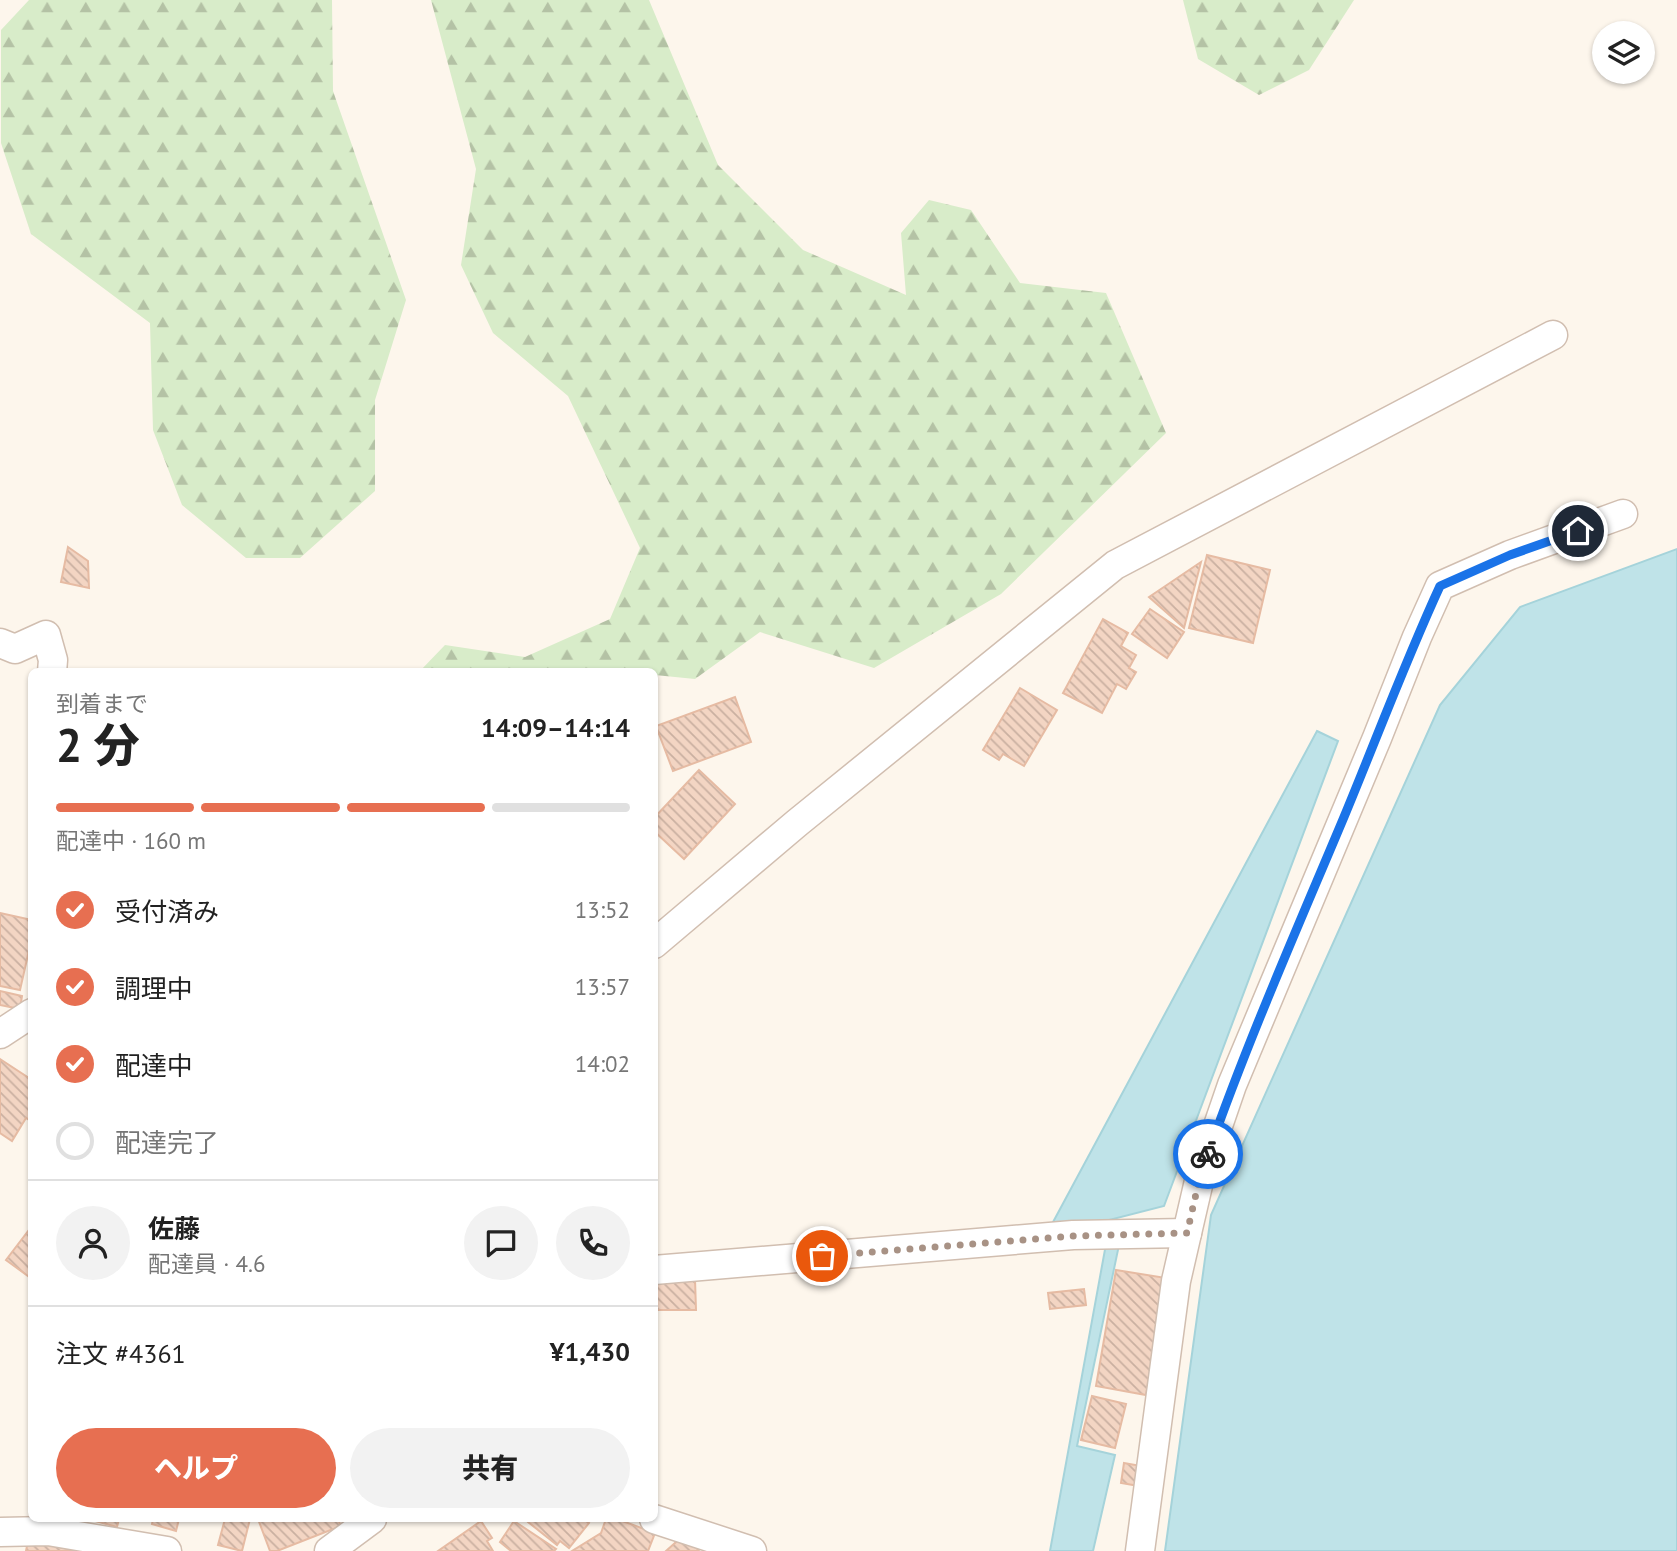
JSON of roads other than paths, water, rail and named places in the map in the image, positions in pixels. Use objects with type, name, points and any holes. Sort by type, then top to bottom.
[{"type":"street","points":[[658,941],[797,823],[1115,565],[1553,335]]},
{"type":"street","points":[[1140,1551],[1177,1281],[1199,1181],[1233,1085],[1416,637],[1440,586],[1510,555],[1623,514]]},
{"type":"street","points":[[0,643],[15,649],[46,635],[54,660],[53,668]]},
{"type":"street","points":[[0,1034],[28,1016]]},
{"type":"street","points":[[658,1270],[1073,1236],[1187,1233]]},
{"type":"street","points":[[658,1520],[752,1551]]},
{"type":"street","points":[[329,1551],[368,1522]]},
{"type":"street","points":[[0,1532],[48,1531],[167,1551]]},
{"type":"water","points":[[1677,549],[1677,1551],[1165,1551],[1211,1215],[1440,705],[1520,607]]},
{"type":"water","points":[[1317,731],[1338,741],[1164,1206],[1078,1228],[1052,1224]]},
{"type":"water","points":[[1106,1244],[1119,1245],[1077,1446],[1115,1455],[1093,1551],[1050,1551]]}]
